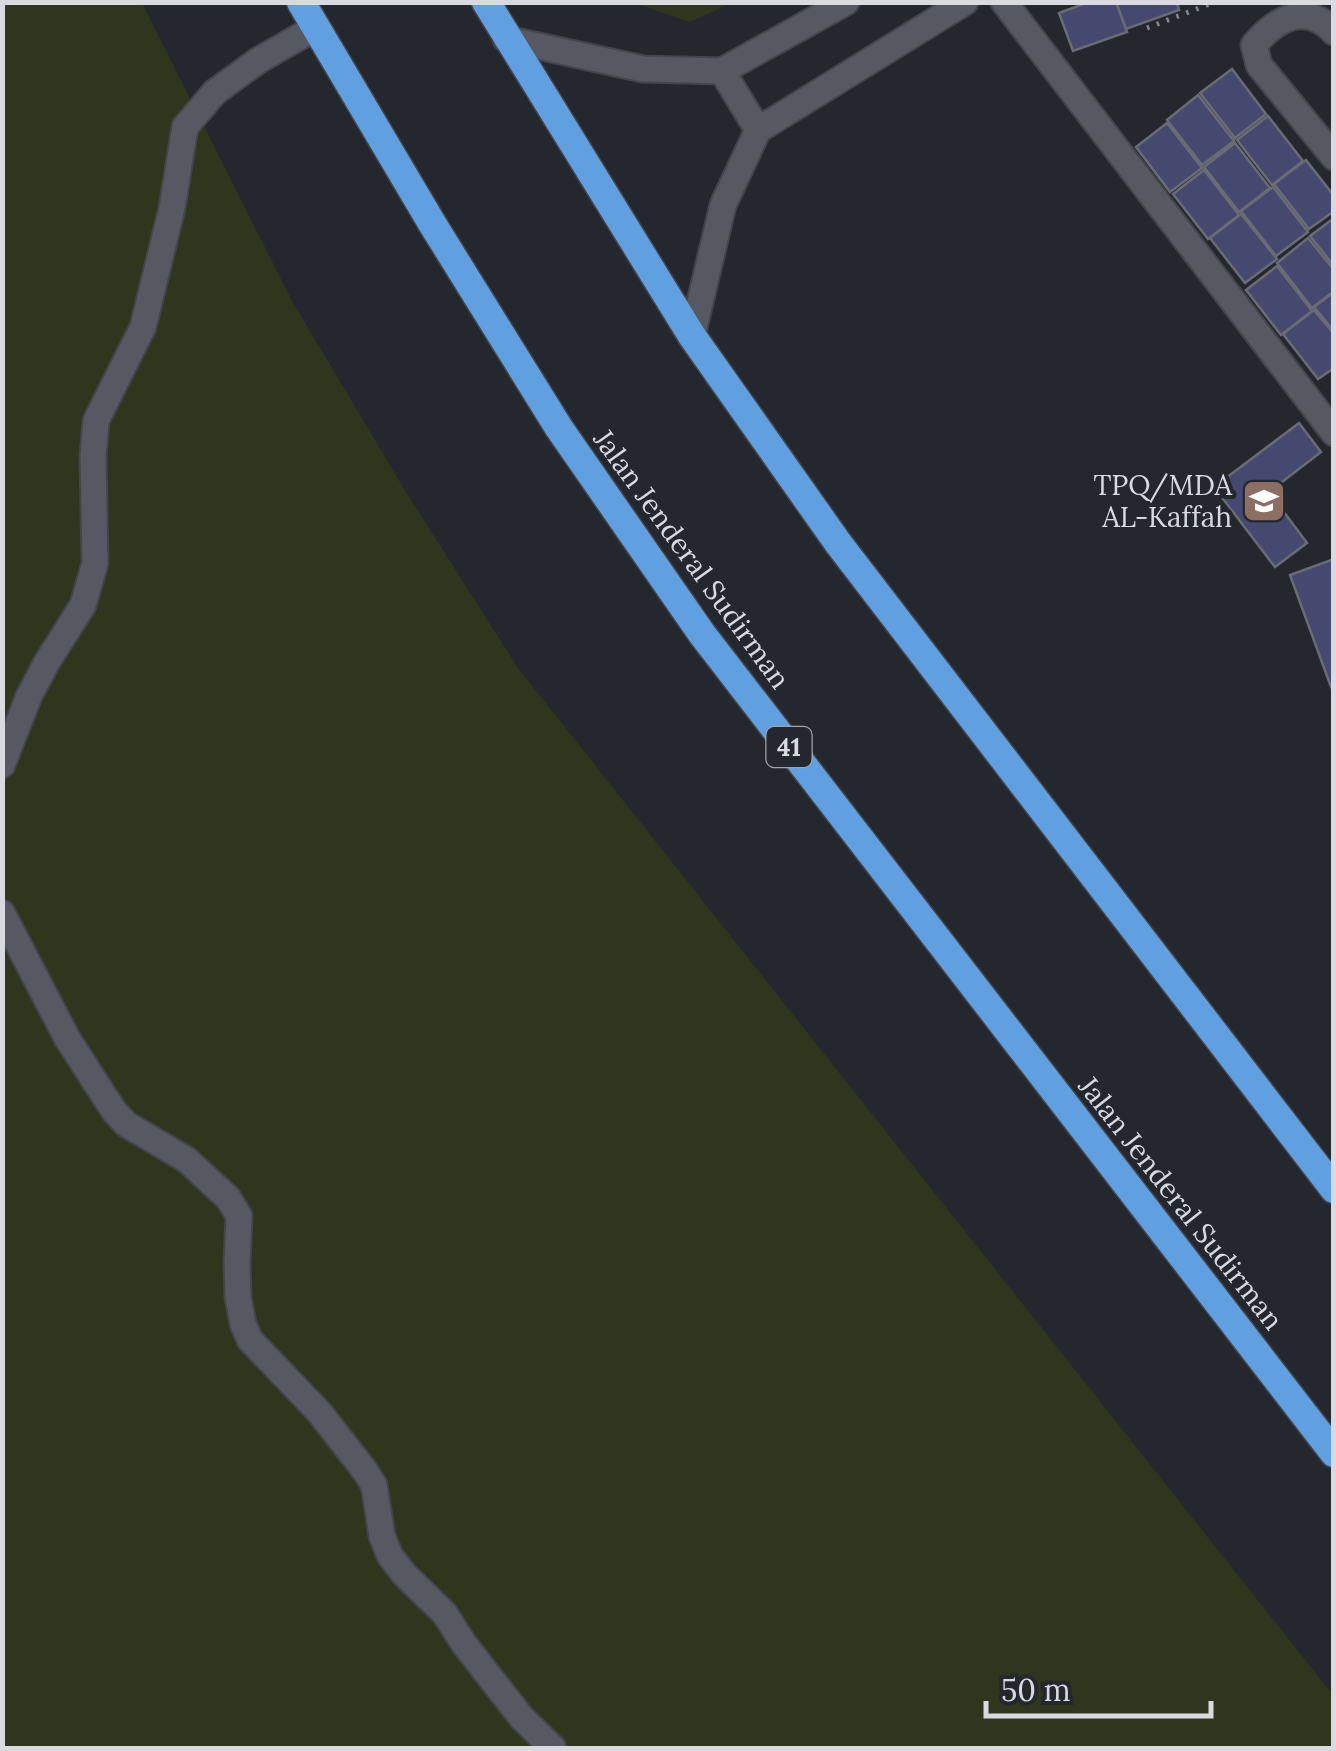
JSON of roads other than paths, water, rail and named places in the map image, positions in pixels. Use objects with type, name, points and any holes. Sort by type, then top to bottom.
[{"type":"highway","name":"Jalan Jenderal Sudirman","points":[[301,2],[559,428],[702,634],[1334,1453]]},
{"type":"highway","points":[[486,2],[692,336],[838,543],[1334,1189]]},
{"type":"street","points":[[506,38],[644,69],[722,71],[846,2]]},
{"type":"street","points":[[692,336],[723,205],[758,130],[965,2]]},
{"type":"street","points":[[1004,2],[1334,433]]},
{"type":"street","points":[[1334,32],[1326,23],[1288,16],[1269,27],[1254,45],[1259,65],[1334,157]]},
{"type":"street","points":[[2,764],[29,696],[83,605],[95,563],[96,420],[143,327],[172,208],[185,127],[215,92],[259,60],[315,28]]},
{"type":"street","points":[[722,71],[758,130]]},
{"type":"street","points":[[2,912],[68,1038],[114,1112],[126,1124],[187,1160],[228,1198],[239,1216],[238,1297],[250,1340],[320,1413],[365,1470],[374,1485],[382,1536],[390,1556],[446,1614],[464,1644],[522,1718],[552,1748]]},
{"type":"place","name":"TPQ/MDA AL-Kaffah","points":[[1264,501]]}]
